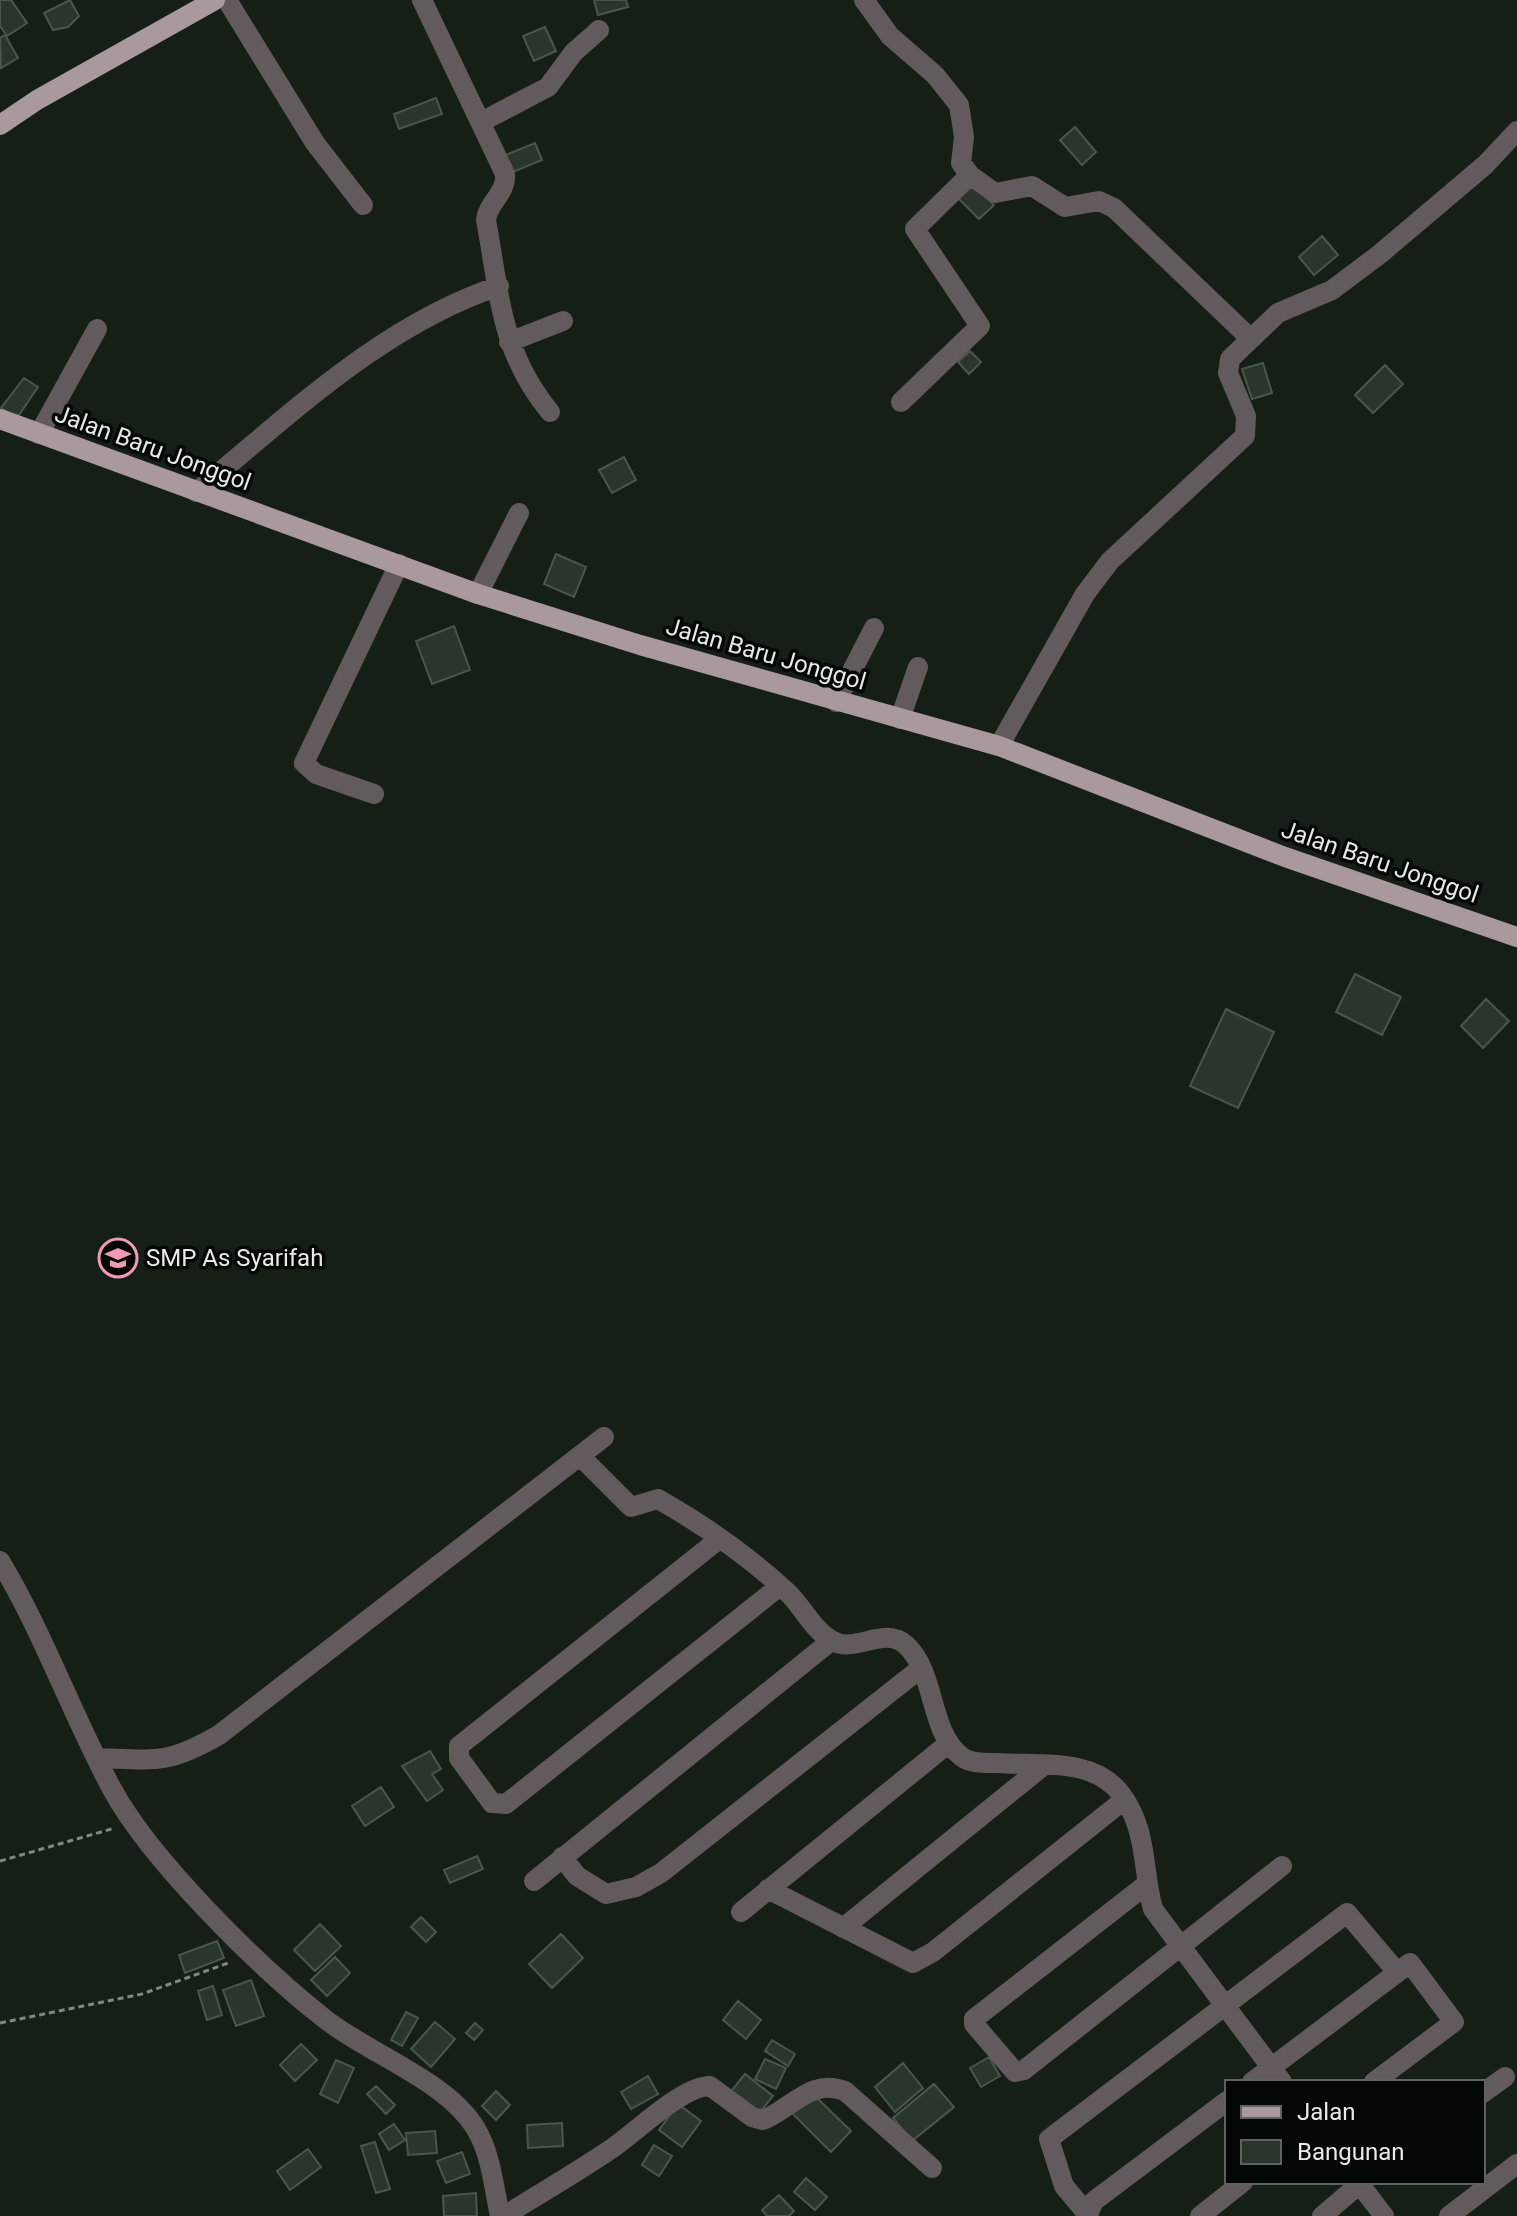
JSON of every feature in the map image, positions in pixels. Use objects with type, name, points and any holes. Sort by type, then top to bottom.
[{"type":"main road","points":[[0,125],[37,100],[215,0]]},
{"type":"main road","name":"Jalan Baru Jonggol","points":[[0,419],[478,594],[836,702],[999,746],[1270,851],[1517,937]]},
{"type":"street","points":[[227,0],[315,143],[363,205]]},
{"type":"street","points":[[422,0],[505,174],[506,183],[489,207],[486,220],[509,342],[528,385],[550,412]]},
{"type":"street","points":[[864,0],[890,36],[935,75],[959,105],[964,137],[961,163],[970,175],[995,193],[1032,186],[1065,207],[1099,201],[1114,208],[1251,339]]},
{"type":"street","points":[[481,122],[548,87],[574,52],[599,30]]},
{"type":"street","points":[[999,746],[1078,606],[1110,561],[1245,436],[1246,416],[1227,367],[1251,339],[1288,307],[1344,282],[1453,193],[1517,131]]},
{"type":"street","points":[[901,402],[980,326],[915,229],[970,175]]},
{"type":"street","points":[[196,492],[336,378],[397,334],[430,313],[499,286]]},
{"type":"street","points":[[509,342],[563,321]]},
{"type":"street","points":[[39,434],[97,329]]},
{"type":"street","points":[[478,594],[519,513]]},
{"type":"street","points":[[374,794],[316,774],[304,763],[399,564]]},
{"type":"street","points":[[836,702],[874,628]]},
{"type":"street","points":[[900,719],[918,667]]},
{"type":"street","points":[[97,1758],[167,1760],[186,1755],[219,1735],[604,1437]]},
{"type":"street","points":[[580,1456],[631,1507],[658,1499],[718,1540],[780,1586],[831,1641],[854,1644],[896,1638],[906,1645],[921,1668],[949,1743],[969,1761],[1095,1771],[1124,1800],[1143,1839],[1147,1884],[1153,1909],[1276,2075],[1410,1963],[1454,2022],[1377,2080]]},
{"type":"street","points":[[718,1540],[459,1746],[459,1758],[492,1803],[506,1804],[780,1586]]},
{"type":"street","points":[[0,1561],[31,1618],[97,1758],[133,1823],[254,1953],[326,2020],[427,2084],[464,2113],[484,2148],[502,2216],[610,2150],[686,2093],[702,2086],[710,2086],[752,2117],[763,2120],[817,2087],[830,2085],[845,2091],[932,2168]]},
{"type":"street","points":[[534,1881],[831,1641]]},
{"type":"street","points":[[562,1857],[577,1876],[606,1894],[636,1887],[661,1873],[921,1668]]},
{"type":"street","points":[[741,1912],[949,1743]]},
{"type":"street","points":[[843,1928],[1043,1766]]},
{"type":"street","points":[[768,1889],[908,1962],[920,1961],[1124,1800]]},
{"type":"street","points":[[1147,1884],[982,2010],[974,2024],[1015,2072],[1024,2070],[1282,1866]]},
{"type":"street","points":[[1225,2103],[1094,2201],[1088,2216],[1064,2186],[1049,2139],[1347,1913],[1397,1972]]},
{"type":"street","points":[[1485,2092],[1505,2077]]},
{"type":"street","points":[[1449,2216],[1517,2164]]},
{"type":"street","points":[[1200,2216],[1240,2184]]},
{"type":"street","points":[[1322,2216],[1359,2184]]},
{"type":"street","points":[[1361,2184],[1384,2216]]},
{"type":"path","points":[[0,1861],[133,1823]]},
{"type":"path","points":[[0,2023],[142,1994],[254,1953]]},
{"type":"building","points":[[0,0],[11,0],[27,23],[7,36],[0,26]]},
{"type":"building","points":[[70,0],[79,16],[68,27],[53,30],[44,13]]},
{"type":"building","points":[[594,0],[626,0],[628,7],[598,15]]},
{"type":"building","points":[[545,27],[556,51],[534,61],[523,36]]},
{"type":"building","points":[[5,35],[18,58],[1,68],[0,38]]},
{"type":"building","points":[[436,98],[442,114],[399,129],[394,114]]},
{"type":"building","points":[[1075,127],[1096,152],[1082,165],[1060,140]]},
{"type":"building","points":[[535,143],[542,160],[508,174],[501,157]]},
{"type":"building","points":[[972,183],[994,205],[979,219],[957,197]]},
{"type":"building","points":[[1322,236],[1338,255],[1314,275],[1299,257]]},
{"type":"building","points":[[970,351],[981,362],[969,374],[958,362]]},
{"type":"building","points":[[1263,363],[1272,393],[1252,399],[1242,369]]},
{"type":"building","points":[[1385,365],[1403,384],[1373,413],[1355,395]]},
{"type":"building","points":[[24,378],[38,387],[17,418],[1,408]]},
{"type":"building","points":[[624,457],[636,480],[612,493],[599,470]]},
{"type":"building","points":[[556,554],[586,567],[574,597],[544,584]]},
{"type":"building","points":[[454,626],[470,670],[432,684],[416,641]]},
{"type":"building","points":[[1355,974],[1401,997],[1382,1035],[1336,1012]]},
{"type":"building","points":[[1486,999],[1509,1021],[1483,1048],[1461,1026]]},
{"type":"building","points":[[1226,1009],[1274,1032],[1238,1108],[1190,1086]]},
{"type":"building","points":[[430,1751],[441,1769],[432,1774],[443,1790],[427,1801],[402,1766]]},
{"type":"building","points":[[381,1787],[394,1807],[365,1826],[352,1806]]},
{"type":"building","points":[[477,1856],[483,1869],[450,1883],[444,1870]]},
{"type":"building","points":[[421,1917],[436,1932],[426,1942],[411,1927]]},
{"type":"building","points":[[320,1924],[341,1946],[315,1971],[294,1950]]},
{"type":"building","points":[[561,1934],[583,1958],[552,1988],[529,1964]]},
{"type":"building","points":[[217,1941],[224,1958],[185,1973],[179,1955]]},
{"type":"building","points":[[335,1957],[350,1973],[327,1996],[311,1980]]},
{"type":"building","points":[[251,1980],[264,2016],[236,2026],[223,1990]]},
{"type":"building","points":[[213,1986],[222,2015],[207,2020],[198,1991]]},
{"type":"building","points":[[738,2001],[761,2020],[746,2039],[723,2020]]},
{"type":"building","points":[[406,2012],[418,2018],[402,2046],[391,2040]]},
{"type":"building","points":[[435,2022],[455,2039],[431,2067],[411,2049]]},
{"type":"building","points":[[475,2023],[483,2030],[474,2040],[466,2033]]},
{"type":"building","points":[[772,2040],[795,2054],[788,2066],[765,2051]]},
{"type":"building","points":[[301,2044],[317,2060],[295,2081],[280,2065]]},
{"type":"building","points":[[989,2057],[1000,2076],[981,2087],[970,2068]]},
{"type":"building","points":[[765,2059],[786,2068],[776,2089],[755,2079]]},
{"type":"building","points":[[336,2060],[354,2068],[338,2103],[320,2094]]},
{"type":"building","points":[[903,2063],[923,2088],[895,2112],[875,2087]]},
{"type":"building","points":[[745,2074],[773,2096],[756,2117],[728,2095]]},
{"type":"building","points":[[648,2076],[658,2094],[631,2109],[621,2092]]},
{"type":"building","points":[[934,2084],[954,2107],[912,2141],[893,2118]]},
{"type":"building","points":[[376,2086],[395,2105],[386,2114],[367,2094]]},
{"type":"building","points":[[496,2091],[510,2105],[496,2120],[482,2106]]},
{"type":"building","points":[[812,2093],[851,2131],[831,2152],[792,2113]]},
{"type":"building","points":[[678,2104],[701,2121],[682,2147],[659,2130]]},
{"type":"building","points":[[562,2123],[563,2146],[528,2148],[527,2125]]},
{"type":"building","points":[[394,2124],[405,2140],[389,2150],[379,2134]]},
{"type":"building","points":[[435,2131],[437,2153],[408,2155],[406,2133]]},
{"type":"building","points":[[375,2142],[390,2189],[376,2193],[361,2146]]},
{"type":"building","points":[[654,2145],[672,2156],[659,2176],[642,2165]]},
{"type":"building","points":[[308,2149],[321,2167],[290,2190],[277,2171]]},
{"type":"building","points":[[462,2152],[470,2174],[446,2183],[437,2161]]},
{"type":"building","points":[[806,2178],[827,2197],[815,2210],[794,2192]]},
{"type":"building","points":[[476,2193],[477,2216],[444,2216],[443,2196]]},
{"type":"building","points":[[779,2195],[794,2211],[789,2216],[767,2216],[762,2210]]},
{"type":"place","name":"SMP As Syarifah","points":[[118,1258]]}]
